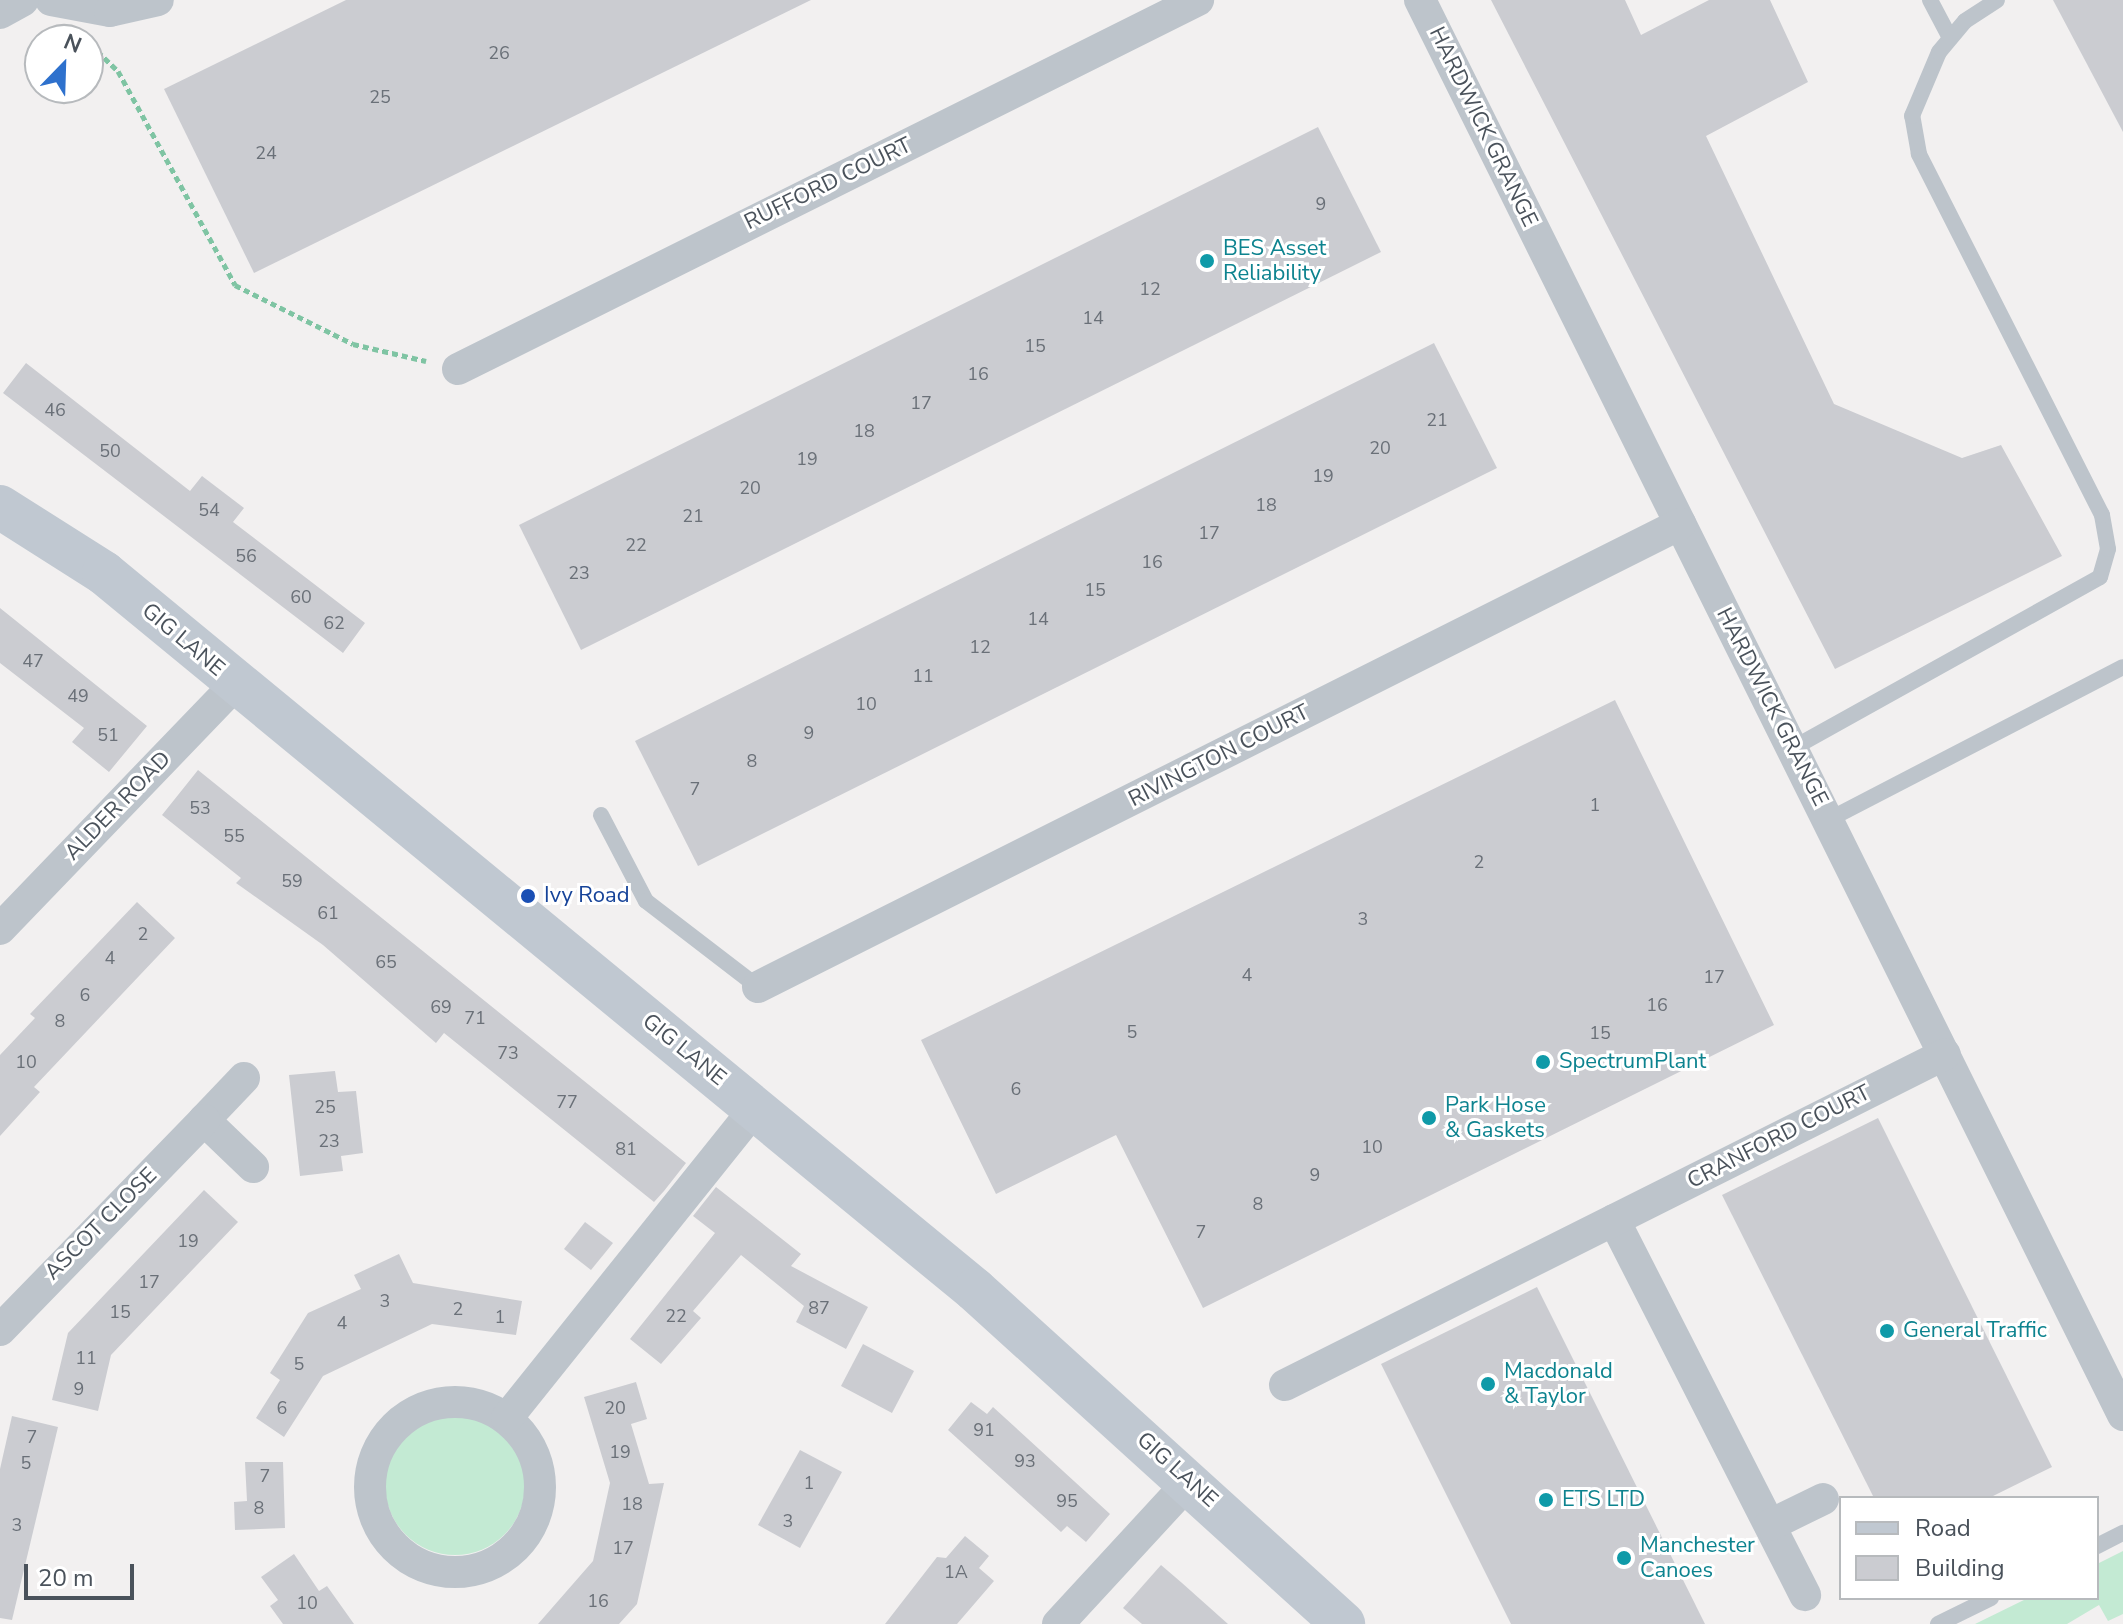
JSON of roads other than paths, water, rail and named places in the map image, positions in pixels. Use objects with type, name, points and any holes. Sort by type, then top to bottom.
[{"type":"street","points":[[0,13],[23,0]]},
{"type":"street","points":[[51,0],[110,11],[158,0]]},
{"type":"street","name":"RUFFORD COURT","points":[[458,369],[1198,0]]},
{"type":"street","name":"HARDWICK GRANGE","points":[[1420,0],[2123,1415]]},
{"type":"street","name":"GIG LANE","points":[[0,507],[104,573],[975,1290],[1190,1481],[1343,1624]]},
{"type":"street","name":"RIVINGTON COURT","points":[[758,987],[1680,524]]},
{"type":"street","name":"ALDER ROAD","points":[[0,929],[236,684]]},
{"type":"street","name":"CRANFORD COURT","points":[[1285,1385],[1945,1054]]},
{"type":"street","name":"ASCOT CLOSE","points":[[0,1330],[244,1078]]},
{"type":"street","points":[[507,1418],[755,1108]]},
{"type":"street","points":[[204,1120],[253,1167]]},
{"type":"street","points":[[1614,1220],[1805,1595]]},
{"type":"street","points":[[453,1401],[481,1405],[507,1418],[526,1438],[538,1463],[541,1490],[536,1517],[522,1541],[501,1559],[475,1570],[448,1572],[421,1565],[397,1550],[380,1526],[371,1499],[371,1470],[381,1443],[400,1421],[424,1407],[453,1401]]},
{"type":"street","points":[[1058,1624],[1190,1481]]},
{"type":"street","points":[[1770,1525],[1823,1499]]},
{"type":"lane","points":[[1930,0],[1950,38]]},
{"type":"lane","points":[[1793,748],[2100,577],[2108,549],[2102,515],[1919,154],[1912,116],[1933,63],[1965,21],[1997,0]]},
{"type":"lane","points":[[2108,549],[2123,559]]},
{"type":"lane","points":[[1828,820],[2123,667]]},
{"type":"lane","points":[[601,815],[646,901],[758,987]]},
{"type":"lane","points":[[2099,1545],[2123,1533]]},
{"type":"lane","points":[[1938,1624],[1987,1600]]},
{"type":"place","name":"BES Asset Reliability","points":[[1207,261]]},
{"type":"place","name":"Ivy Road","points":[[528,896]]},
{"type":"place","name":"SpectrumPlant","points":[[1543,1062]]},
{"type":"place","name":"Park Hose & Gaskets","points":[[1429,1118]]},
{"type":"place","name":"General Traffic","points":[[1887,1331]]},
{"type":"place","name":"Macdonald & Taylor","points":[[1488,1384]]},
{"type":"place","name":"ETS LTD","points":[[1546,1500]]},
{"type":"place","name":"Manchester Canoes","points":[[1624,1558]]}]
